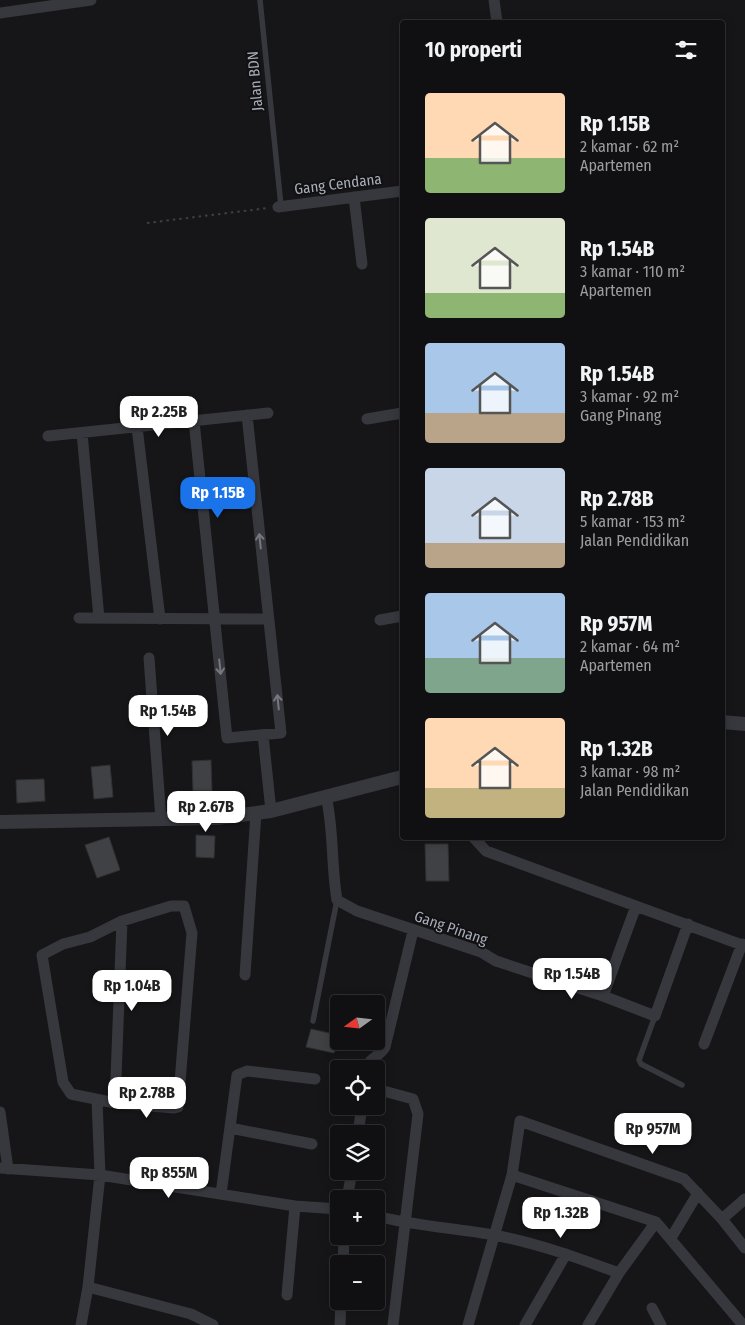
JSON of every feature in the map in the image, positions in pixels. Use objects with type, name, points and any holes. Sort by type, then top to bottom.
[{"type":"street","points":[[0,13],[91,0]]},
{"type":"street","points":[[494,0],[497,20]]},
{"type":"street","name":"Gang Cendana","points":[[279,207],[400,191]]},
{"type":"street","points":[[354,197],[362,264]]},
{"type":"street","points":[[48,436],[268,413]]},
{"type":"street","points":[[367,419],[400,413]]},
{"type":"street","points":[[194,421],[227,738],[263,735],[281,733],[246,416]]},
{"type":"street","points":[[137,427],[160,618]]},
{"type":"street","points":[[82,433],[100,618]]},
{"type":"street","points":[[380,620],[400,616]]},
{"type":"street","points":[[79,618],[269,619]]},
{"type":"street","points":[[149,658],[161,819]]},
{"type":"street","points":[[725,722],[745,724]]},
{"type":"street","points":[[263,735],[271,811]]},
{"type":"street","points":[[0,822],[218,818],[271,811],[400,777]]},
{"type":"street","points":[[326,796],[330,817],[332,876],[337,900]]},
{"type":"street","points":[[245,975],[256,813]]},
{"type":"street","points":[[476,840],[486,851],[743,945],[704,1044]]},
{"type":"street","name":"Gang Pinang","points":[[337,900],[357,911],[481,952],[496,961],[603,996],[655,1016]]},
{"type":"street","points":[[171,906],[184,906],[192,933],[178,1107],[97,1100],[71,1094],[63,1082],[42,955],[63,944],[90,937],[122,921],[171,906]]},
{"type":"street","points":[[603,996],[636,906]]},
{"type":"street","points":[[115,1103],[122,921]]},
{"type":"street","points":[[655,1016],[688,924]]},
{"type":"street","points":[[371,1060],[382,1053],[385,1048],[413,931]]},
{"type":"street","points":[[221,1194],[236,1080],[241,1073],[247,1071],[315,1079]]},
{"type":"street","points":[[385,1091],[413,1099],[417,1105],[418,1114],[393,1325]]},
{"type":"street","points":[[81,1325],[88,1286],[100,1175],[97,1100]]},
{"type":"street","points":[[0,1112],[4,1168],[100,1175],[295,1206],[330,1208]]},
{"type":"street","points":[[468,1325],[512,1174],[520,1121],[684,1179],[722,1219],[745,1248]]},
{"type":"street","points":[[230,1128],[312,1144]]},
{"type":"street","points":[[512,1174],[656,1222],[743,1325]]},
{"type":"street","points":[[671,1238],[698,1193]]},
{"type":"street","points":[[722,1219],[745,1199]]},
{"type":"street","points":[[287,1296],[295,1206]]},
{"type":"street","points":[[385,1218],[406,1224],[494,1235],[566,1254],[619,1273]]},
{"type":"street","points":[[588,1325],[619,1273],[656,1222]]},
{"type":"street","points":[[525,1325],[566,1254]]},
{"type":"street","points":[[88,1286],[192,1314],[213,1325]]},
{"type":"street","points":[[652,1308],[661,1325]]},
{"type":"street","points":[[340,1325],[341,1310]]},
{"type":"lane","name":"Jalan BDN","points":[[260,0],[279,207]]},
{"type":"lane","points":[[313,1021],[337,900]]},
{"type":"lane","points":[[655,1016],[639,1060],[641,1064],[682,1085]]},
{"type":"path","points":[[147,224],[279,207]]},
{"type":"building","points":[[211,760],[212,791],[193,791],[192,761]]},
{"type":"building","points":[[110,765],[113,797],[94,799],[91,767]]},
{"type":"building","points":[[44,779],[45,801],[17,803],[16,780]]},
{"type":"building","points":[[196,835],[215,836],[214,858],[196,857]]},
{"type":"building","points":[[109,837],[120,870],[97,878],[85,845]]},
{"type":"building","points":[[425,844],[448,844],[449,881],[426,881]]},
{"type":"building","points":[[311,1029],[330,1033],[330,1050],[335,1050],[334,1053],[306,1047]]}]
